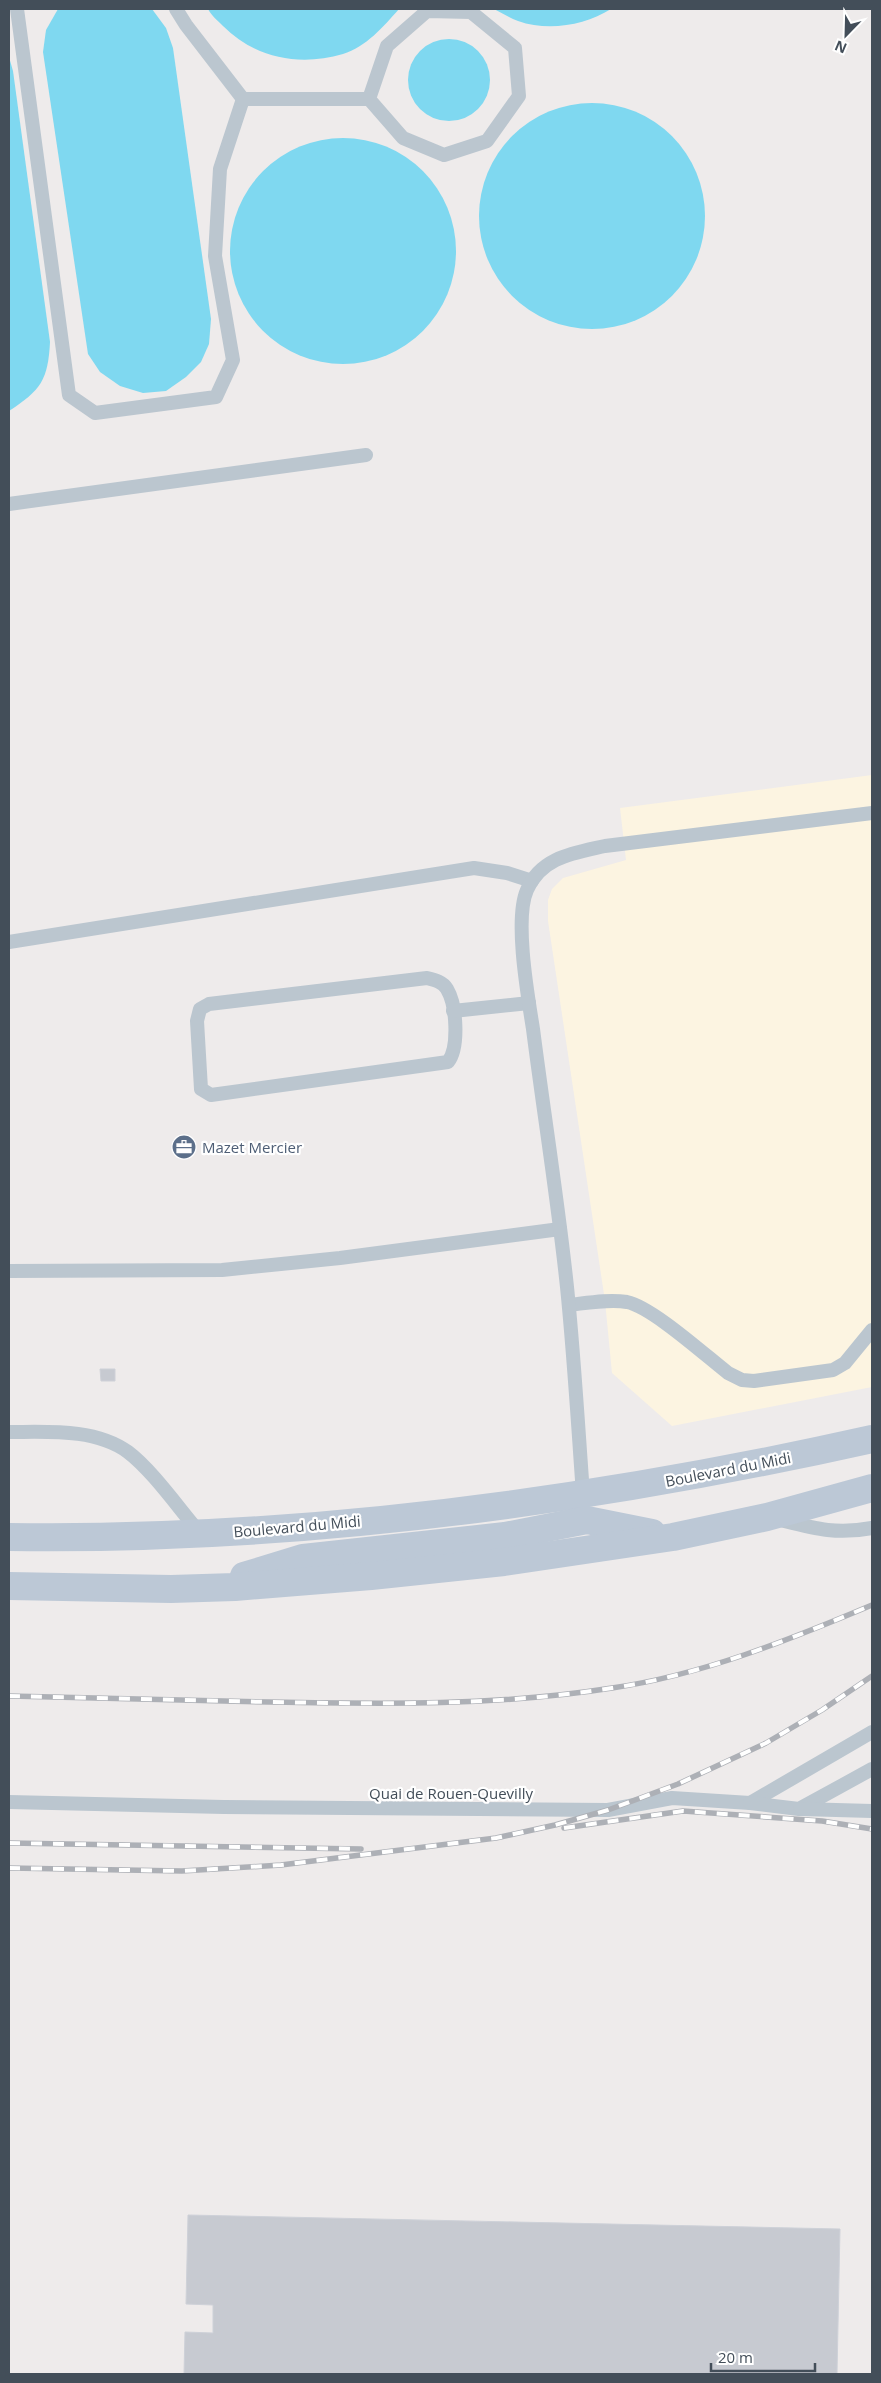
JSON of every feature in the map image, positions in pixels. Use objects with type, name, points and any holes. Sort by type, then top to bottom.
[{"type":"main road","name":"Boulevard du Midi","points":[[9,1537],[200,1534],[374,1520],[502,1506],[684,1478],[872,1439]]},
{"type":"main road","name":"Boulevard du Midi","points":[[9,1586],[161,1589],[210,1587],[371,1576],[494,1563],[673,1537],[767,1516],[872,1488]]},
{"type":"main road","points":[[583,1494],[587,1520]]},
{"type":"main road","name":"Boulevard du Midi","points":[[210,1587],[303,1558],[505,1536],[587,1520],[673,1537]]},
{"type":"lane","points":[[17,9],[68,395],[96,414],[216,397],[233,360],[215,256],[220,169],[244,98]]},
{"type":"lane","points":[[176,9],[244,98]]},
{"type":"lane","points":[[244,98],[369,99],[403,138],[444,155],[488,141],[519,96],[515,48],[471,12],[428,11],[387,46],[369,99]]},
{"type":"lane","points":[[9,504],[366,455]]},
{"type":"lane","points":[[583,1494],[569,1305],[529,1003],[522,916],[526,891],[537,873],[550,861],[605,846],[872,813]]},
{"type":"lane","points":[[9,942],[474,868],[507,872],[532,881]]},
{"type":"lane","points":[[428,978],[439,981],[448,990],[453,1011],[456,1044],[452,1057],[448,1062],[211,1095],[201,1089],[197,1021],[200,1009],[209,1004],[428,978]]},
{"type":"lane","points":[[453,1011],[529,1003]]},
{"type":"lane","points":[[9,1271],[222,1270],[340,1258],[560,1229]]},
{"type":"lane","points":[[569,1305],[605,1301],[627,1302],[646,1309],[728,1373],[742,1380],[754,1381],[833,1370],[845,1363],[872,1330]]},
{"type":"lane","points":[[9,1432],[65,1432],[89,1436],[114,1444],[128,1452],[142,1466],[200,1534]]},
{"type":"lane","points":[[767,1516],[826,1532],[855,1531],[872,1528]]},
{"type":"lane","points":[[750,1803],[872,1732]]},
{"type":"lane","points":[[799,1809],[872,1768]]},
{"type":"lane","name":"Quai de Rouen-Quevilly","points":[[9,1802],[224,1807],[608,1810],[672,1798],[750,1803],[799,1809],[872,1812]]},
{"type":"shaded area","points":[[872,775],[872,1387],[672,1426],[612,1373],[605,1301],[548,921],[548,900],[552,889],[563,878],[626,860],[620,808]]},
{"type":"water","points":[[58,9],[152,9],[166,28],[173,48],[211,319],[209,344],[201,362],[186,377],[166,391],[143,393],[120,386],[100,372],[88,354],[43,52],[46,30]]},
{"type":"water","points":[[208,9],[399,9],[374,36],[359,47],[343,54],[310,60],[278,57],[249,46],[223,26]]},
{"type":"water","points":[[494,9],[611,9],[601,15],[578,23],[542,26],[518,21]]},
{"type":"water","points":[[449,39],[465,42],[478,51],[487,64],[490,80],[487,96],[478,109],[465,118],[449,121],[433,118],[420,109],[411,96],[408,80],[411,64],[420,51],[433,42]]},
{"type":"water","points":[[9,57],[13,71],[50,342],[47,366],[41,383],[29,397],[9,411]]},
{"type":"water","points":[[592,103],[614,105],[645,116],[672,136],[692,163],[703,194],[705,216],[703,238],[692,269],[672,296],[645,316],[614,327],[592,329],[570,327],[539,316],[512,296],[492,269],[481,238],[479,216],[481,194],[492,163],[512,136],[539,116],[570,105]]},
{"type":"water","points":[[343,138],[365,140],[396,151],[423,171],[443,198],[454,229],[456,251],[454,273],[443,304],[423,331],[396,351],[365,362],[343,364],[321,362],[290,351],[263,331],[243,304],[232,273],[230,251],[232,229],[243,198],[263,171],[290,151],[321,140]]},
{"type":"building","points":[[100,1369],[115,1369],[115,1381],[101,1381]]},
{"type":"building","points":[[188,2215],[840,2229],[837,2374],[184,2374],[185,2332],[213,2333],[213,2305],[186,2304]]},
{"type":"railway","points":[[9,1696],[398,1703],[484,1701],[569,1694],[646,1682],[712,1665],[745,1655],[872,1605]]},
{"type":"railway","points":[[9,1868],[182,1871],[281,1865],[496,1838],[555,1825],[608,1810],[678,1784],[766,1743],[822,1710],[872,1676]]},
{"type":"railway","points":[[564,1828],[683,1811],[822,1821],[872,1829]]},
{"type":"railway","points":[[9,1843],[361,1849]]},
{"type":"place","name":"Mazet Mercier","points":[[184,1147]]}]
